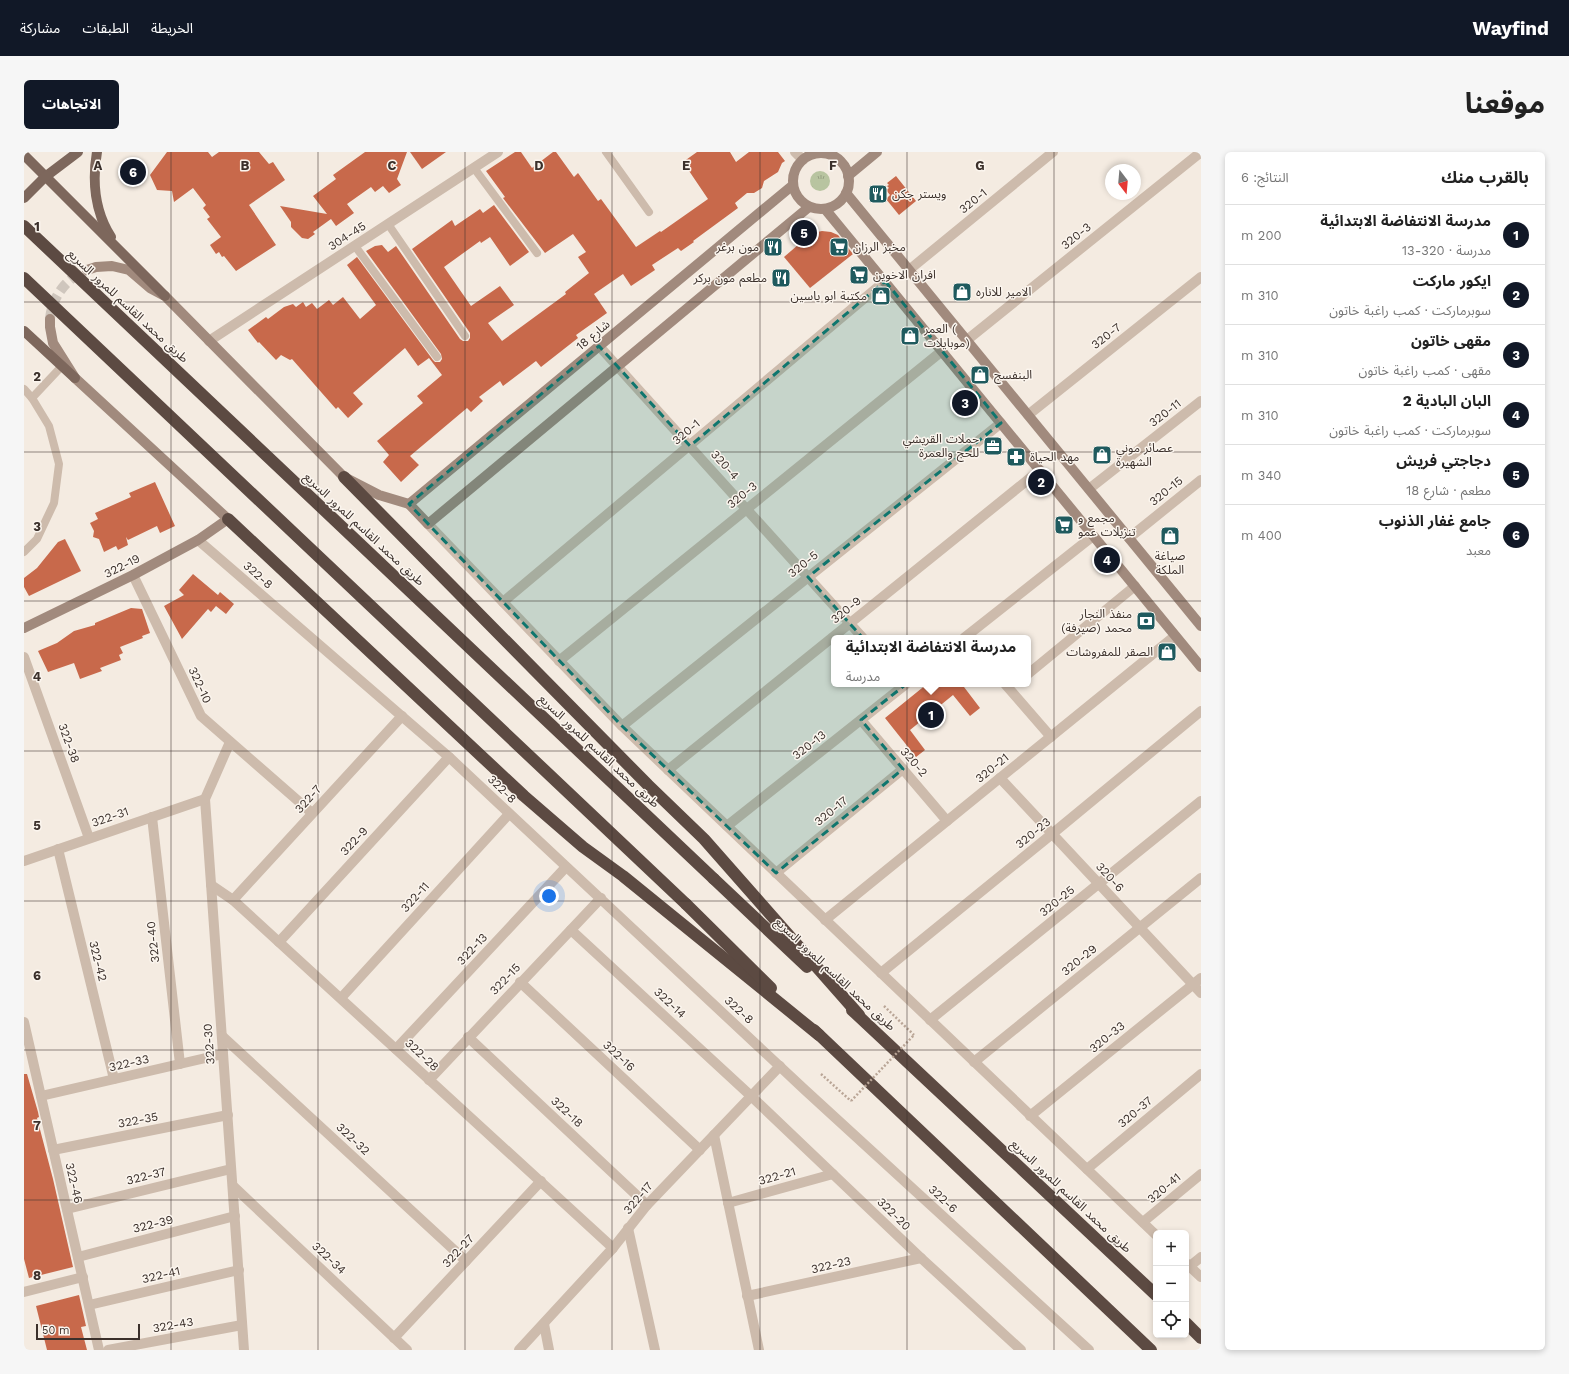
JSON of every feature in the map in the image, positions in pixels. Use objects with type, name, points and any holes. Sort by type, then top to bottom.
[{"type":"highway","name":"طريق محمد القاسم للمرور السريع","points":[[24,226],[1153,1292]]},
{"type":"highway","points":[[24,278],[686,904],[819,1035],[1151,1350]]},
{"type":"highway","points":[[344,477],[648,785],[704,839],[859,1015]]},
{"type":"highway","points":[[228,519],[524,796],[583,847],[629,881],[819,1035]]},
{"type":"highway","points":[[1189,1327],[1201,1338]]},
{"type":"main road","points":[[24,198],[46,177],[78,152]]},
{"type":"main road","points":[[97,152],[94,179],[96,197],[102,221],[117,248]]},
{"type":"main road","points":[[27,158],[164,296]]},
{"type":"main road","points":[[24,331],[75,378]]},
{"type":"street","name":"304-45","points":[[209,341],[498,152]]},
{"type":"street","points":[[795,152],[803,160]]},
{"type":"street","points":[[848,176],[877,152]]},
{"type":"street","name":"320-1","points":[[909,270],[1053,152]]},
{"type":"street","name":"320-3","points":[[967,340],[1201,152]]},
{"type":"street","points":[[830,153],[841,162],[848,176],[848,187],[846,193],[838,203],[826,209],[809,207],[798,198],[793,185],[795,172],[803,160],[814,154],[830,153]]},
{"type":"street","name":"شارع 18","points":[[409,504],[793,185]]},
{"type":"street","points":[[846,193],[1129,538],[1200,622]]},
{"type":"street","points":[[428,524],[809,207]]},
{"type":"street","points":[[826,209],[1201,667]]},
{"type":"street","points":[[87,270],[96,267],[112,266],[129,270],[150,288],[164,296],[344,477],[379,495],[409,504],[622,726],[1153,1232]]},
{"type":"street","name":"320-7","points":[[1028,415],[1201,277]]},
{"type":"street","name":"320-1","points":[[503,602],[885,281]]},
{"type":"street","points":[[50,319],[53,343],[75,378],[228,519]]},
{"type":"street","name":"320-4","points":[[599,346],[860,635]]},
{"type":"street","name":"320-3","points":[[559,661],[942,350]]},
{"type":"street","name":"320-11","points":[[1089,489],[1201,401]]},
{"type":"street","name":"320-5","points":[[622,726],[1001,423]]},
{"type":"street","name":"320-9","points":[[835,635],[1040,470]]},
{"type":"street","name":"320-15","points":[[1129,538],[1201,480]]},
{"type":"street","name":"322-19","points":[[24,628],[133,575],[198,540],[228,519]]},
{"type":"street","points":[[968,635],[1093,536]]},
{"type":"street","name":"322-8","points":[[198,540],[449,757],[780,1066]]},
{"type":"street","name":"322-10","points":[[133,575],[201,716],[312,813]]},
{"type":"street","points":[[1031,672],[1135,586]]},
{"type":"street","name":"320-21","points":[[825,920],[1175,636]]},
{"type":"street","name":"320-9","points":[[668,770],[831,638]]},
{"type":"street","name":"322-38","points":[[24,657],[89,838]]},
{"type":"street","name":"320-13","points":[[727,826],[902,687]]},
{"type":"street","points":[[1011,687],[1051,737]]},
{"type":"street","name":"320-23","points":[[881,973],[1201,711]]},
{"type":"street","name":"322-7","points":[[233,900],[402,716]]},
{"type":"street","name":"320-2","points":[[861,720],[947,821]]},
{"type":"street","name":"322-30","points":[[230,742],[205,799],[244,1350]]},
{"type":"street","name":"322-9","points":[[279,942],[449,757]]},
{"type":"street","name":"320-17","points":[[776,873],[903,769]]},
{"type":"street","name":"320-6","points":[[1000,778],[1140,928],[1197,981],[1201,993]]},
{"type":"street","name":"322-31","points":[[24,861],[205,799]]},
{"type":"street","name":"320-25","points":[[930,1020],[1201,801]]},
{"type":"street","name":"322-11","points":[[341,998],[509,814]]},
{"type":"street","name":"322-40","points":[[152,817],[180,1064]]},
{"type":"street","name":"322-42","points":[[58,849],[114,1080]]},
{"type":"street","name":"322-13","points":[[396,1049],[566,867]]},
{"type":"street","name":"320-29","points":[[974,1062],[1201,878]]},
{"type":"street","name":"322-28","points":[[211,885],[233,900],[613,1248]]},
{"type":"street","name":"322-15","points":[[429,1080],[601,898]]},
{"type":"street","name":"322-14","points":[[571,930],[751,1096]]},
{"type":"street","name":"320-33","points":[[1030,1116],[1197,981]]},
{"type":"street","name":"322-16","points":[[520,982],[700,1150]]},
{"type":"street","name":"322-46","points":[[24,1022],[99,1350]]},
{"type":"street","name":"322-32","points":[[222,1036],[466,1261]]},
{"type":"street","name":"322-18","points":[[468,1037],[647,1205]]},
{"type":"street","name":"322-33","points":[[41,1096],[223,1054]]},
{"type":"street","name":"322-17","points":[[519,1350],[613,1248],[647,1205],[780,1066]]},
{"type":"street","name":"322-6","points":[[780,1066],[1089,1350]]},
{"type":"street","name":"320-37","points":[[1086,1169],[1201,1074]]},
{"type":"street","name":"322-20","points":[[751,1096],[1020,1350]]},
{"type":"street","name":"322-35","points":[[53,1150],[228,1115]]},
{"type":"street","points":[[714,1135],[759,1350]]},
{"type":"street","name":"322-37","points":[[67,1209],[231,1169]]},
{"type":"street","name":"322-21","points":[[728,1203],[833,1174]]},
{"type":"street","name":"320-41","points":[[1143,1222],[1201,1174]]},
{"type":"street","name":"322-27","points":[[394,1338],[541,1182]]},
{"type":"street","name":"322-34","points":[[232,1186],[407,1350]]},
{"type":"street","name":"322-39","points":[[78,1257],[235,1216]]},
{"type":"street","points":[[628,1228],[655,1350]]},
{"type":"street","points":[[1189,1264],[1201,1257]]},
{"type":"street","name":"322-23","points":[[748,1296],[921,1258]]},
{"type":"street","points":[[1189,1266],[1201,1277]]},
{"type":"street","name":"322-41","points":[[89,1305],[239,1270]]},
{"type":"street","points":[[24,1292],[82,1278]]},
{"type":"street","points":[[544,1324],[549,1350]]},
{"type":"street","name":"322-43","points":[[108,1350],[242,1325]]},
{"type":"lane","points":[[606,152],[649,212]]},
{"type":"lane","points":[[474,168],[537,253]]},
{"type":"lane","points":[[388,224],[465,336]]},
{"type":"lane","points":[[354,246],[437,357]]},
{"type":"lane","points":[[32,398],[62,366]]},
{"type":"lane","points":[[24,389],[32,398],[49,426],[59,464],[54,503],[37,539],[24,552]]},
{"type":"path","points":[[821,1074],[851,1101],[914,1035],[884,1006]]},
{"type":"highlighted area","points":[[885,281],[1001,423],[808,577],[905,685],[861,720],[903,769],[776,873],[622,726],[409,504],[599,346],[690,446]]},
{"type":"green space","points":[[820,171],[827,174],[830,181],[827,188],[820,191],[813,188],[810,181],[813,174]]},
{"type":"building","points":[[167,152],[208,152],[212,157],[219,152],[259,152],[269,164],[273,162],[285,180],[249,205],[276,245],[236,271],[224,256],[222,257],[219,252],[216,254],[210,245],[221,237],[207,219],[210,217],[203,208],[206,205],[193,188],[174,202],[172,191],[157,190],[150,175]]},
{"type":"building","points":[[365,152],[407,152],[397,179],[401,185],[389,193],[383,186],[375,192],[371,187],[347,204],[354,213],[336,226],[331,219],[313,232],[315,234],[308,239],[302,238],[291,227],[291,222],[280,206],[327,214],[313,196],[336,179],[333,175]]},
{"type":"building","points":[[410,152],[446,152],[422,169]]},
{"type":"building","points":[[515,152],[521,152],[532,168],[553,152],[556,152],[574,177],[578,173],[598,201],[601,199],[636,247],[660,231],[661,232],[708,199],[683,162],[697,152],[730,152],[736,162],[749,152],[778,152],[785,161],[782,163],[778,172],[764,181],[762,188],[754,193],[747,193],[735,203],[738,208],[693,241],[694,242],[681,251],[678,248],[652,265],[655,270],[631,286],[623,274],[594,294],[607,313],[576,335],[578,338],[541,367],[536,361],[503,386],[500,381],[479,397],[483,401],[471,412],[467,408],[410,456],[419,465],[401,482],[383,462],[389,455],[377,441],[423,403],[417,396],[442,375],[429,358],[418,366],[405,348],[353,393],[363,404],[348,418],[338,407],[336,409],[292,359],[290,360],[281,355],[276,360],[259,342],[258,343],[248,330],[266,317],[268,319],[284,307],[293,304],[296,307],[303,302],[306,307],[312,303],[317,309],[329,300],[333,305],[343,297],[360,319],[376,305],[347,265],[357,257],[433,360],[435,362],[440,362],[442,359],[441,354],[366,251],[375,246],[382,245],[388,252],[396,246],[460,339],[463,341],[468,341],[470,338],[470,333],[412,249],[452,220],[455,226],[480,209],[483,213],[494,205],[529,252],[510,266],[490,237],[481,243],[480,241],[444,267],[471,306],[500,286],[514,305],[488,323],[502,341],[566,294],[565,292],[589,273],[578,257],[586,252],[573,234],[545,253],[503,198],[505,197],[486,171]]},
{"type":"building","points":[[896,176],[916,201],[899,215],[886,199],[890,195],[886,190],[889,188],[887,183]]},
{"type":"building","points":[[822,231],[831,232],[838,235],[853,254],[810,288],[784,257],[813,233]]},
{"type":"building","points":[[155,482],[175,526],[160,533],[157,526],[128,540],[126,537],[128,545],[118,550],[116,546],[104,552],[99,539],[93,537],[94,531],[90,523],[98,519],[95,513],[131,497],[129,493]]},
{"type":"building","points":[[65,539],[81,571],[29,596],[24,587],[24,578],[37,568],[58,542]]},
{"type":"building","points":[[193,574],[218,595],[220,592],[234,604],[226,614],[216,606],[211,612],[208,609],[182,639],[164,606],[184,595],[179,590]]},
{"type":"building","points":[[131,608],[142,609],[150,633],[142,636],[143,638],[120,647],[123,653],[119,655],[121,660],[100,668],[102,671],[80,679],[74,663],[48,672],[38,651],[57,643],[74,631],[95,625],[95,623]]},
{"type":"building","points":[[923,687],[964,687],[980,708],[970,716],[953,695],[910,730],[925,750],[916,757],[885,718]]},
{"type":"building","points":[[24,1074],[27,1074],[38,1112],[39,1117],[37,1118],[53,1179],[73,1267],[29,1278],[24,1259]]},
{"type":"building","points":[[79,1295],[86,1326],[81,1327],[87,1350],[47,1350],[36,1306]]},
{"type":"tunnel","points":[[50,319],[51,311],[61,289],[73,278],[87,270]]},
{"type":"place","name":"جامع غفار الذنوب","points":[[133,172]]},
{"type":"place","name":"ويستر جكن","points":[[878,194]]},
{"type":"place","name":"دجاجتي فريش","points":[[804,233]]},
{"type":"place","name":"مون برغر","points":[[773,247]]},
{"type":"place","name":"مخبز الرزان","points":[[839,247]]},
{"type":"place","name":"افران الاخوين","points":[[859,275]]},
{"type":"place","name":"مطعم مون بركر","points":[[781,278]]},
{"type":"place","name":"الامير للاناره","points":[[962,292]]},
{"type":"place","name":"مكتبة ابو ياسين","points":[[881,296]]},
{"type":"place","name":"العمر ( موبايلات)","points":[[910,336]]},
{"type":"place","name":"البنفسج","points":[[980,375]]},
{"type":"place","name":"مقهى خاتون","points":[[965,403]]},
{"type":"place","name":"حملات القريشي للحج والعمرة","points":[[993,446]]},
{"type":"place","name":"عصائر موني الشهيرة","points":[[1102,455]]},
{"type":"place","name":"مهد الحياة","points":[[1016,457]]},
{"type":"place","name":"ايكور ماركت","points":[[1041,482]]},
{"type":"place","name":"مجمع و تنزيلات عمو","points":[[1064,525]]},
{"type":"place","name":"صياغة الملكة","points":[[1170,536]]},
{"type":"place","name":"البان البادية 2","points":[[1107,560]]},
{"type":"place","name":"منفذ النجار محمد (صيرفة)","points":[[1146,621]]},
{"type":"place","name":"الصقر للمفروشات","points":[[1167,652]]},
{"type":"place","name":"مدرسة الانتفاضة الابتدائية","points":[[931,715]]}]
